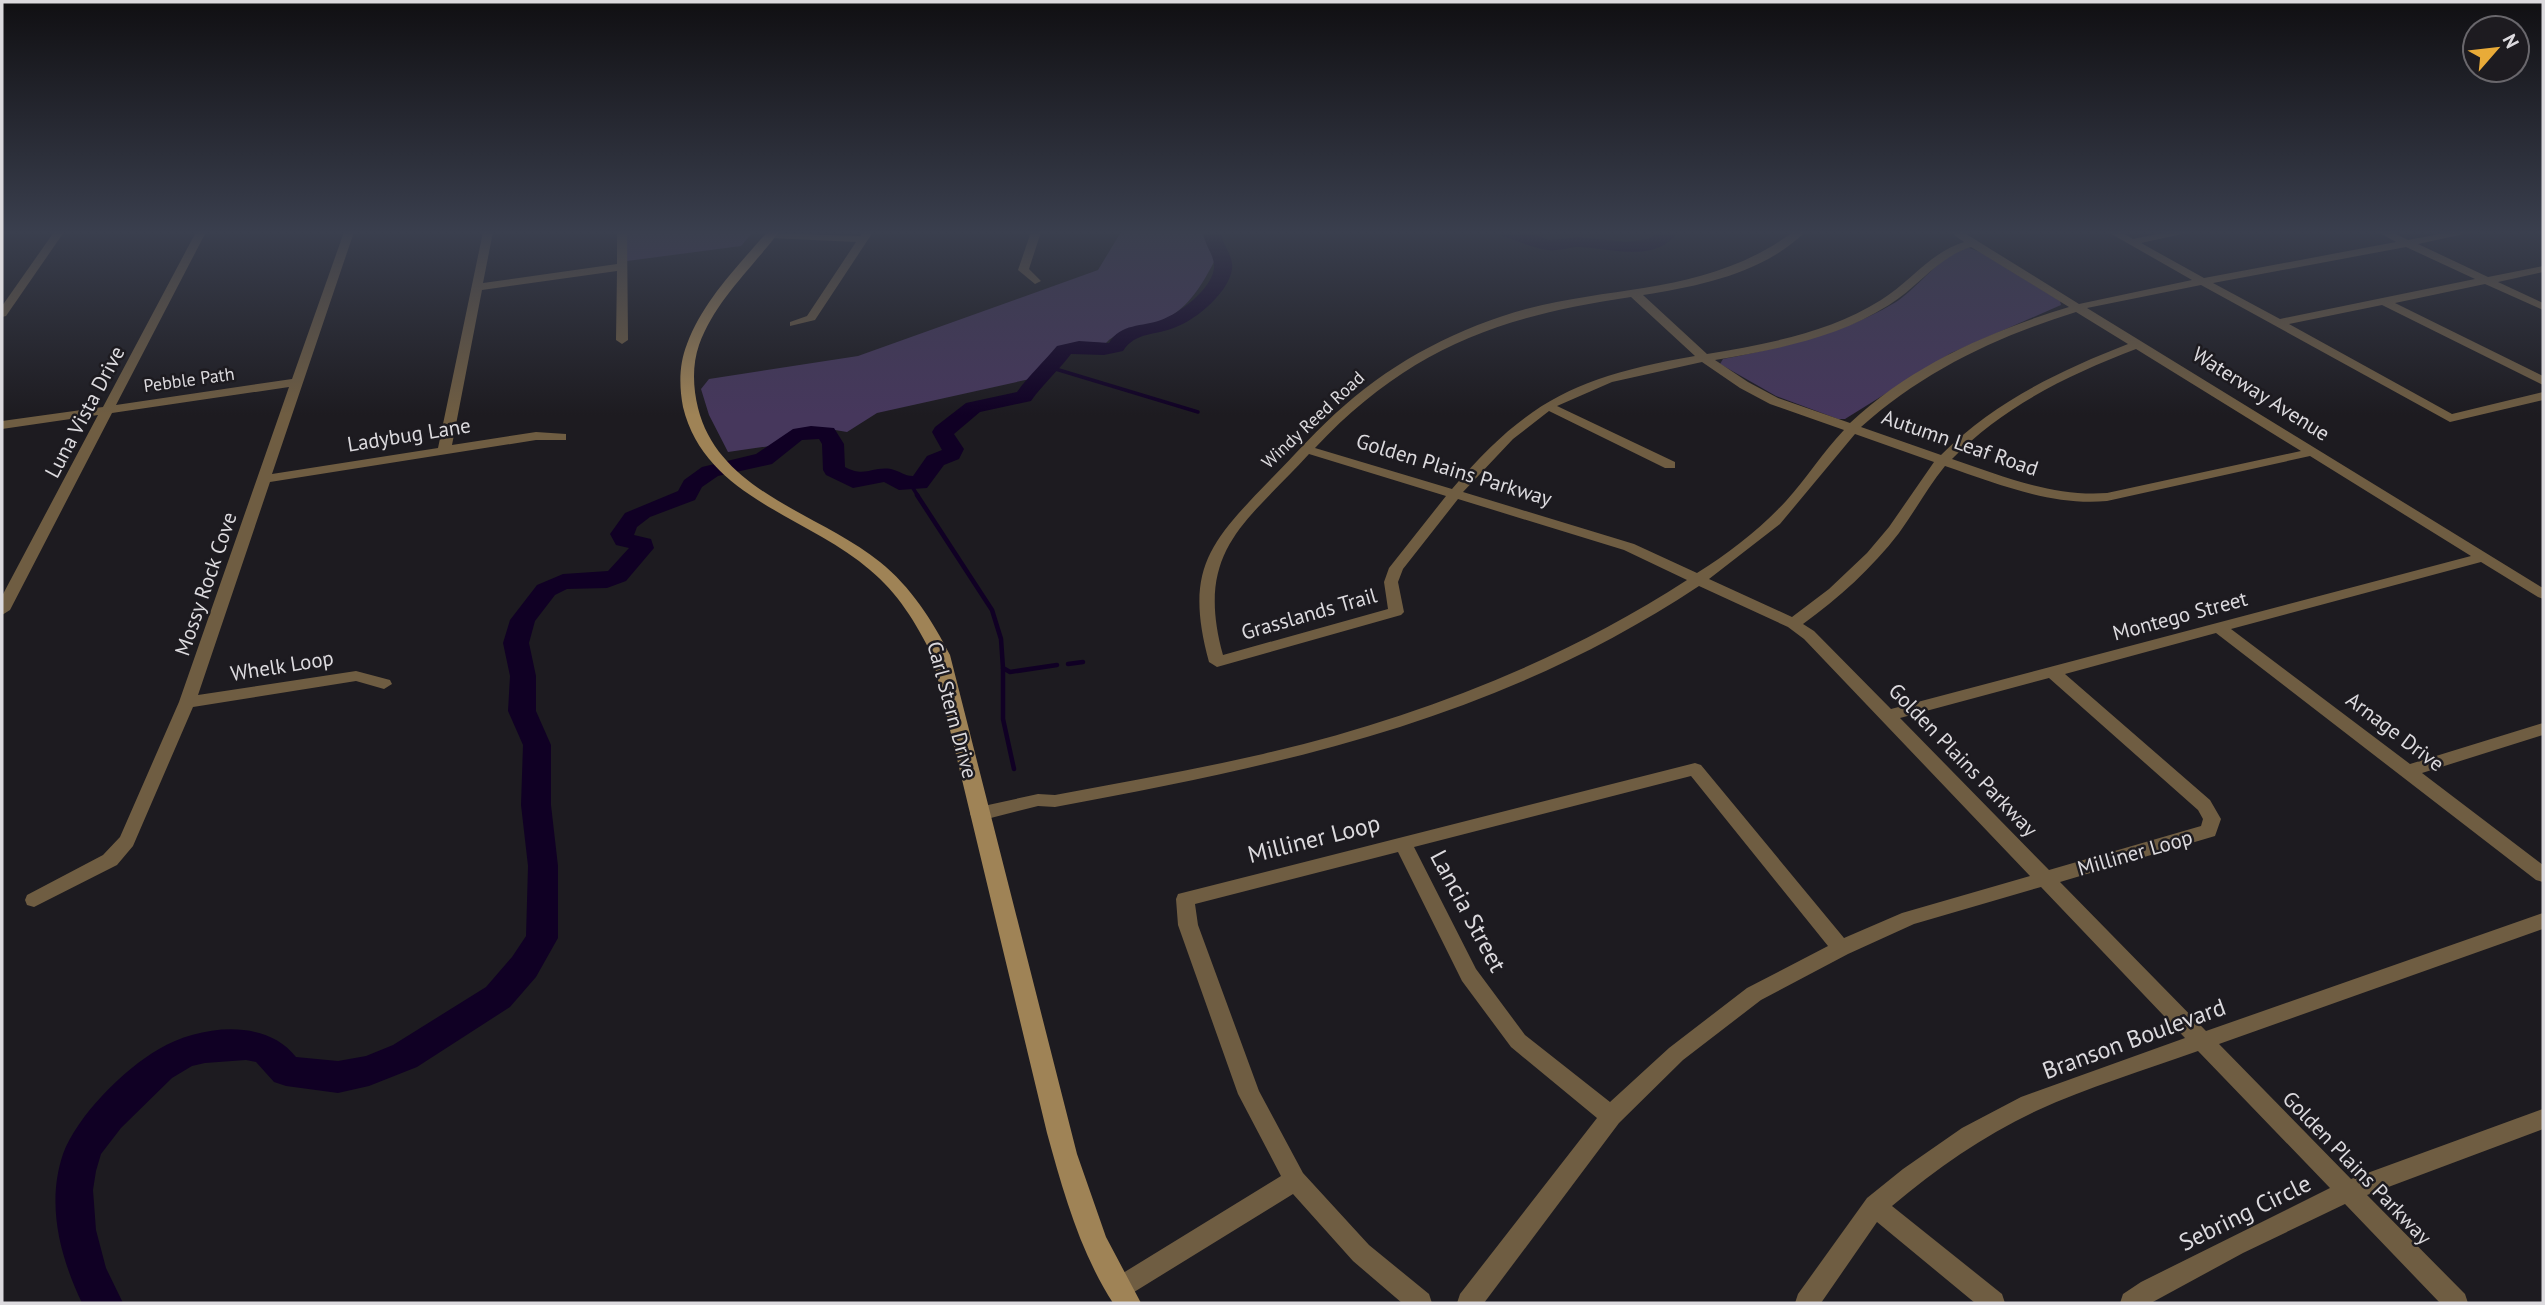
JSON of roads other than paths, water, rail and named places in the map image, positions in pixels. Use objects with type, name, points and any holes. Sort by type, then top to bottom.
[{"type":"street","points":[[2,314],[17,293]]},
{"type":"street","name":"Luna Vista Drive","points":[[2,610],[169,293]]},
{"type":"street","name":"Mossy Rock Cove","points":[[34,900],[110,860],[127,841],[187,702],[328,293]]},
{"type":"street","points":[[444,451],[476,293]]},
{"type":"street","points":[[621,293],[622,340]]},
{"type":"street","name":"Carl Stern Drive","points":[[724,293],[704,322],[694,343],[685,382],[693,421],[707,446],[754,492],[862,555],[909,597],[926,624],[941,655],[1059,1133],[1079,1201],[1123,1296]]},
{"type":"street","points":[[794,324],[811,318],[828,293]]},
{"type":"street","name":"Windy Reed Road","points":[[1217,662],[1210,640],[1207,586],[1216,553],[1238,520],[1359,399],[1428,352],[1495,323],[1529,312],[1628,293]]},
{"type":"street","name":"Autumn Leaf Road","points":[[1634,293],[1703,357],[1733,379],[1774,401],[2025,489],[2083,499],[2107,497],[2312,452]]},
{"type":"street","name":"Grasslands Trail","points":[[1217,662],[1396,612],[1391,582],[1396,568],[1496,447],[1548,406],[1568,394],[1626,374],[1782,343],[1853,320],[1900,293]]},
{"type":"street","name":"Waterway Avenue","points":[[2054,293],[2543,594]]},
{"type":"street","points":[[981,820],[1041,810],[1055,801],[1292,754],[1382,727],[1524,675],[1588,645],[1654,608],[1744,547],[1789,506],[1851,429],[1869,412],[1943,362],[2011,330],[2077,307],[2142,293]]},
{"type":"street","points":[[2222,293],[2450,418],[2543,396]]},
{"type":"street","points":[[2278,323],[2429,293]]},
{"type":"street","points":[[2513,293],[2543,307]]},
{"type":"street","points":[[2385,302],[2543,381]]},
{"type":"street","points":[[1793,624],[1850,578],[1893,531],[1943,460],[1999,411],[2064,373],[2138,344]]},
{"type":"street","name":"Pebble Path","points":[[2,425],[298,382]]},
{"type":"street","points":[[1548,406],[1670,465]]},
{"type":"street","name":"Ladybug Lane","points":[[264,479],[536,436],[561,437]]},
{"type":"street","name":"Golden Plains Parkway","points":[[1309,450],[1629,547],[1793,624],[1818,644],[2456,1303]]},
{"type":"street","name":"Montego Street","points":[[1888,716],[2484,557]]},
{"type":"street","name":"Arnage Drive","points":[[2218,627],[2543,875]]},
{"type":"street","name":"Milliner Loop","points":[[1469,1303],[1611,1116],[1676,1054],[1754,994],[1842,948],[1909,918],[2208,831],[2212,818],[2204,805],[2051,671]]},
{"type":"street","name":"Whelk Loop","points":[[187,702],[356,676],[384,684]]},
{"type":"street","points":[[2409,771],[2543,729]]},
{"type":"street","name":"Milliner Loop","points":[[1420,1303],[1361,1252],[1295,1180],[1249,1094],[1188,925],[1185,899],[1695,769],[1842,948]]},
{"type":"street","name":"Lancia Street","points":[[1403,843],[1469,975],[1518,1041],[1611,1116]]},
{"type":"street","name":"Branson Boulevard","points":[[1807,1303],[1875,1206],[1911,1176],[1970,1135],[2029,1104],[2543,921]]},
{"type":"street","name":"Sebring Circle","points":[[2132,1303],[2148,1290],[2235,1245],[2348,1192],[2543,1119]]},
{"type":"street","points":[[1123,1296],[1295,1180]]},
{"type":"street","points":[[1875,1206],[1993,1303]]},
{"type":"waterway","points":[[103,1303],[87,1269],[77,1230],[77,1171],[82,1153],[97,1130],[121,1102],[160,1067],[191,1051],[233,1044],[268,1051],[286,1071],[338,1077],[369,1071],[405,1056],[498,997],[524,967],[542,938],[543,866],[536,805],[537,745],[522,711],[523,676],[516,643],[523,620],[546,590],[563,582],[607,580],[617,576],[642,548],[643,544],[624,540],[622,534],[634,517],[650,508],[687,495],[692,484],[710,472],[754,462],[774,454],[789,439],[801,433],[826,433],[833,444],[834,470],[853,481],[888,475],[899,483],[919,483],[926,477],[935,461],[951,454],[953,449],[945,440],[943,432],[973,407],[1024,397],[1040,374],[1054,363],[1064,350],[1079,347],[1116,347],[1131,333],[1168,324],[1183,316],[1209,293]]},
{"type":"waterway","points":[[1049,367],[1198,412]]},
{"type":"waterway","points":[[911,485],[918,496]]},
{"type":"waterway","points":[[917,495],[992,610],[1001,639],[1003,668]]},
{"type":"waterway","points":[[1068,664],[1083,662]]},
{"type":"waterway","points":[[1003,668],[1010,672],[1057,665]]},
{"type":"waterway","points":[[1003,668],[1003,719],[1014,769]]}]
